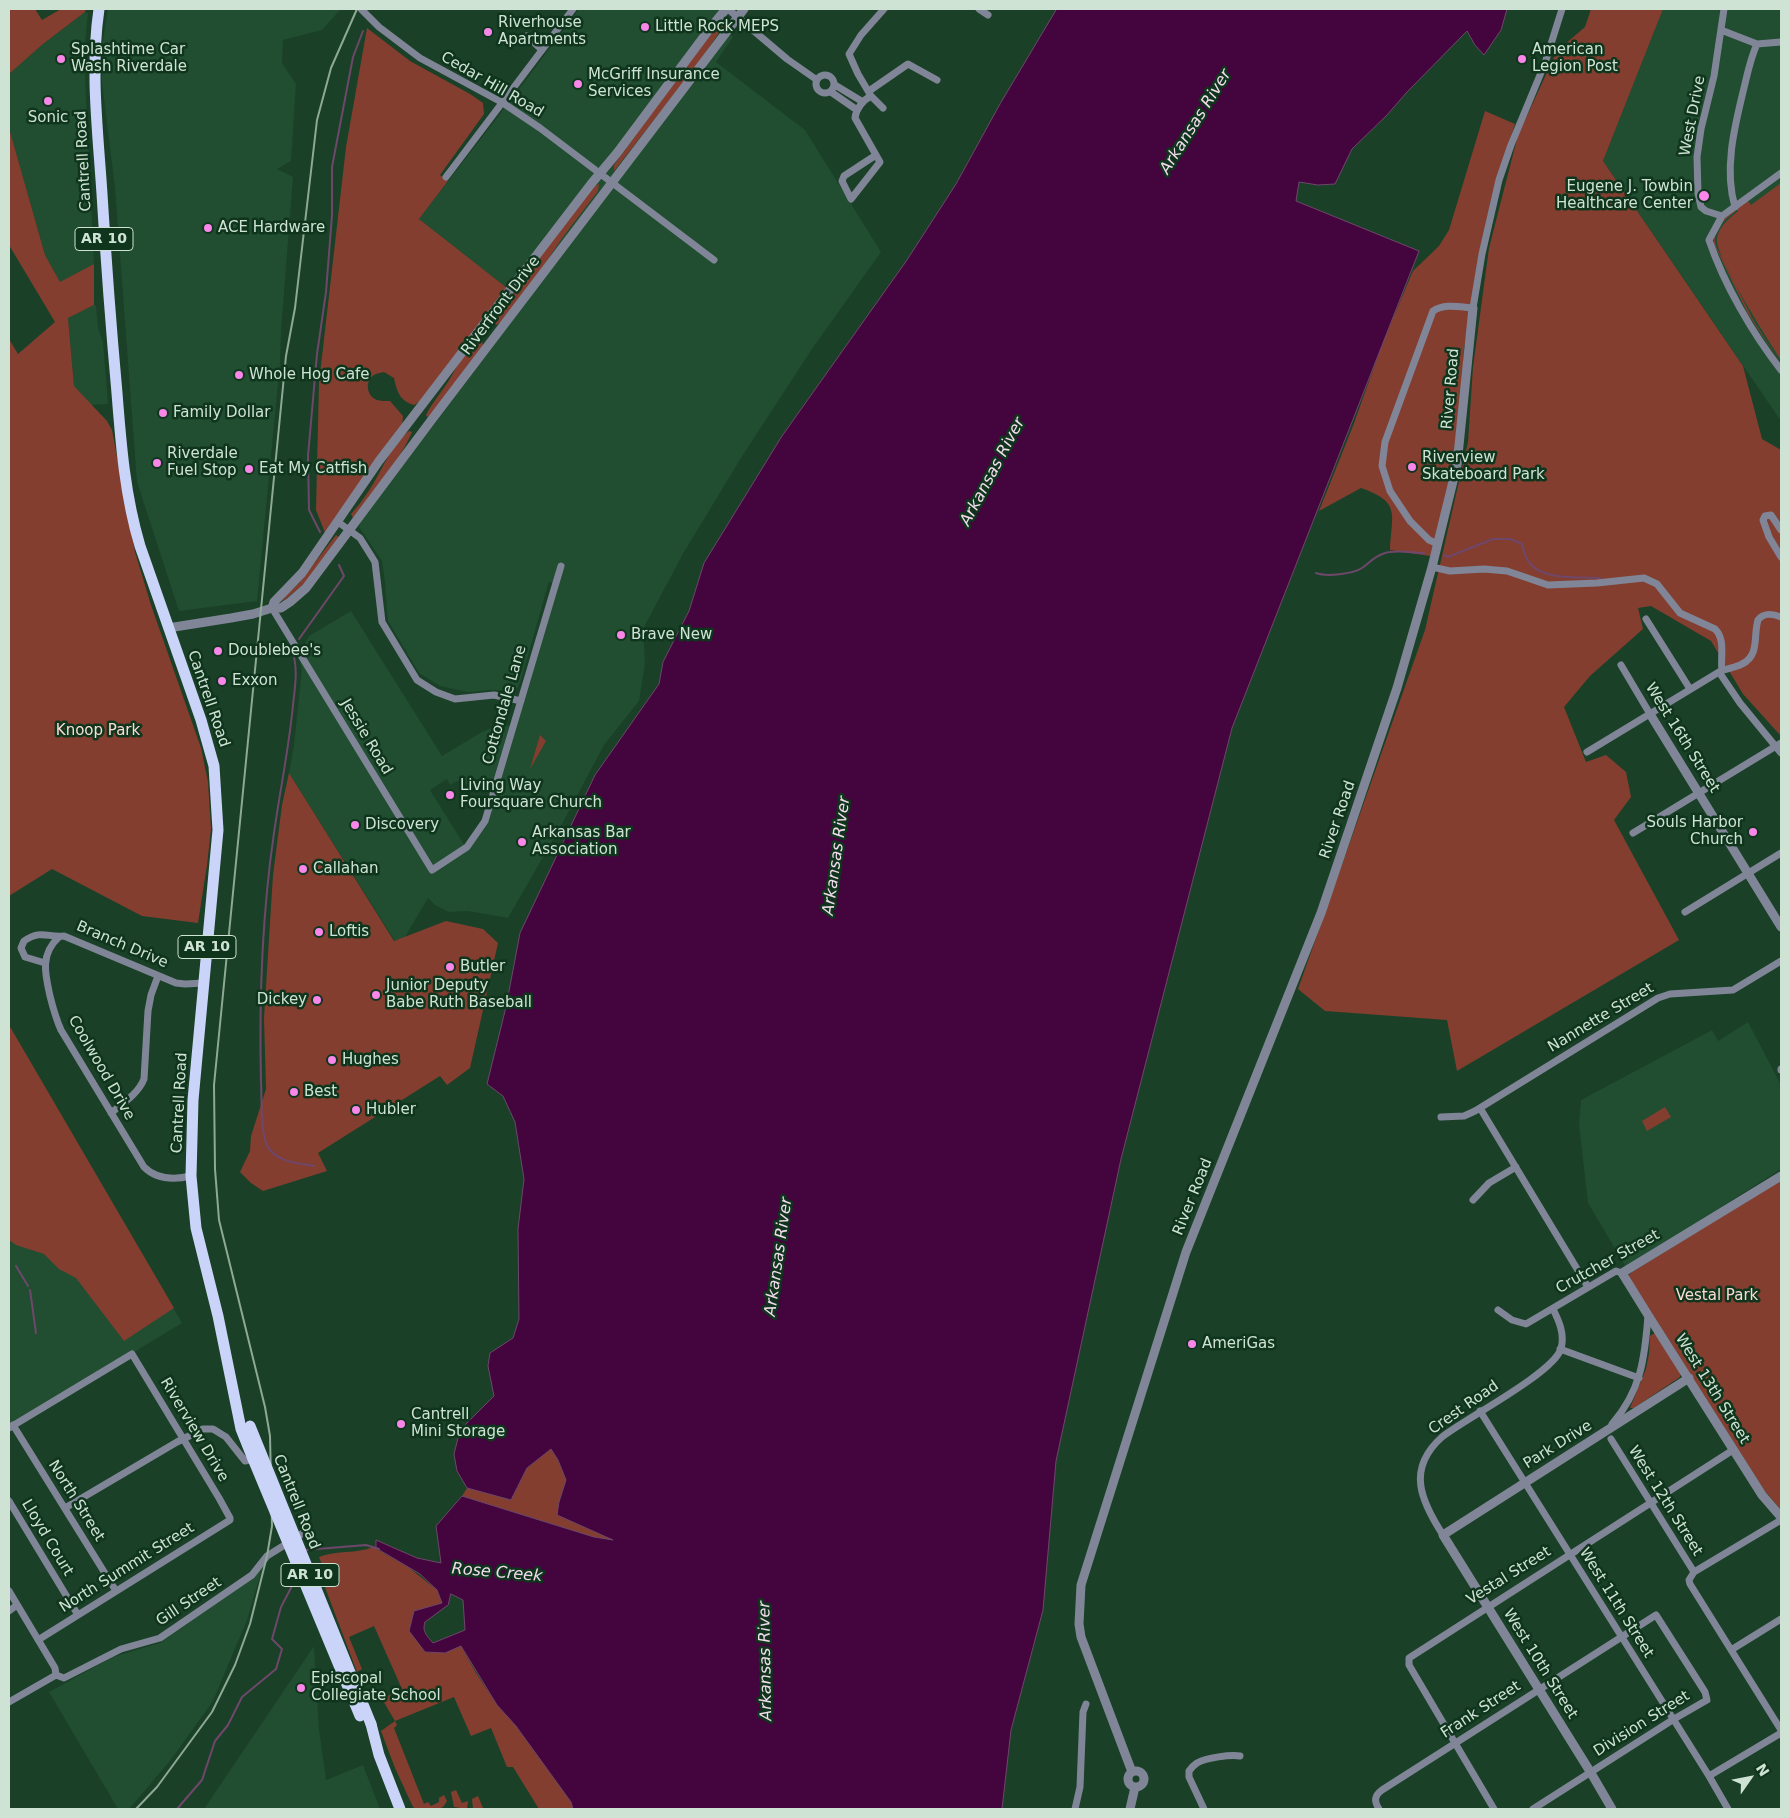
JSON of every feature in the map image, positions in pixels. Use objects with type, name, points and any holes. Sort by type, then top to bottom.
[{"type":"main road","name":"Cantrell Road","points":[[99,9],[96,27],[95,80],[104,254],[122,453],[133,522],[201,720],[214,766],[218,830],[193,1100],[191,1176],[196,1228],[236,1401],[245,1428],[368,1725],[400,1809]]},
{"type":"main road","name":"Cantrell Road","points":[[245,1428],[252,1460],[368,1725]]},
{"type":"street","name":"Cedar Hill Road","points":[[361,9],[407,49],[436,68],[503,103],[540,128],[714,260]]},
{"type":"street","points":[[446,177],[573,9]]},
{"type":"street","name":"Riverfront Drive","points":[[272,608],[274,602],[302,574],[384,454],[617,153],[689,55],[727,9]]},
{"type":"street","points":[[727,9],[787,59],[817,80]]},
{"type":"street","name":"Riverfront Drive","points":[[168,628],[231,618],[272,608],[281,608],[301,593],[744,9]]},
{"type":"street","points":[[882,108],[870,94],[849,54],[861,35],[884,9]]},
{"type":"street","points":[[979,9],[988,15]]},
{"type":"street","name":"River Road","points":[[1130,1809],[1135,1787],[1128,1780],[1132,1772],[1086,1652],[1079,1624],[1080,1594],[1084,1574],[1186,1252],[1321,913],[1397,688],[1450,497],[1460,445],[1467,354],[1473,308],[1482,254],[1499,180],[1545,63],[1562,9]]},
{"type":"street","name":"West Drive","points":[[1722,216],[1706,211],[1701,207],[1697,180],[1699,143],[1714,76],[1724,9]]},
{"type":"street","points":[[1721,30],[1757,44],[1781,42]]},
{"type":"street","points":[[526,36],[542,50]]},
{"type":"street","points":[[1735,207],[1731,175],[1733,135],[1757,44]]},
{"type":"street","points":[[876,155],[844,176],[842,181],[851,199],[880,162],[876,155],[856,121],[855,115],[857,110],[870,94],[908,64],[937,80]]},
{"type":"street","points":[[833,89],[824,94],[816,86],[817,80],[821,76],[827,75],[833,78],[833,89],[857,110]]},
{"type":"street","points":[[833,89],[863,102]]},
{"type":"street","points":[[1781,173],[1722,216],[1709,240],[1726,280],[1745,315],[1781,370]]},
{"type":"street","points":[[1438,544],[1429,540],[1421,533],[1390,491],[1382,466],[1383,451],[1433,311],[1445,306],[1473,308]]},
{"type":"street","points":[[1781,530],[1771,515],[1765,516],[1763,520],[1764,528],[1781,557]]},
{"type":"street","points":[[338,522],[360,538],[375,562],[382,622],[417,680],[436,692],[455,699],[494,695],[521,701]]},
{"type":"street","name":"Cottondale Lane","points":[[442,864],[467,847],[485,821],[561,566]]},
{"type":"street","points":[[1432,567],[1450,570],[1484,569],[1511,572],[1548,585],[1597,583],[1634,578],[1644,578],[1653,581],[1661,588],[1680,613],[1715,629],[1718,633],[1721,641],[1721,671],[1740,703],[1779,745],[1781,753]]},
{"type":"street","name":"Jessie Road","points":[[272,608],[432,870],[442,864]]},
{"type":"street","points":[[1587,752],[1721,671],[1742,664],[1750,658],[1755,648],[1756,624],[1760,617],[1769,614],[1781,617]]},
{"type":"street","points":[[1646,619],[1690,689]]},
{"type":"street","name":"West 16th Street","points":[[1621,665],[1781,927]]},
{"type":"street","points":[[1633,833],[1779,745]]},
{"type":"street","points":[[1685,912],[1781,852]]},
{"type":"street","name":"Branch Drive","points":[[59,937],[50,947],[45,963],[25,957],[22,952],[22,943],[38,934],[62,936],[72,938],[158,976],[181,984],[204,983]]},
{"type":"street","name":"Nannette Street","points":[[1441,1117],[1464,1116],[1480,1108],[1658,998],[1670,994],[1733,990],[1781,961]]},
{"type":"street","name":"Coolwood Drive","points":[[45,963],[45,975],[54,1014],[61,1030],[146,1170],[167,1178],[191,1176]]},
{"type":"street","points":[[111,1113],[132,1096],[144,1079],[148,1011],[151,995],[158,976]]},
{"type":"street","points":[[1480,1108],[1588,1287]]},
{"type":"street","points":[[1473,1200],[1489,1183],[1516,1167]]},
{"type":"street","name":"Crutcher Street","points":[[1498,1310],[1512,1320],[1526,1324],[1616,1271],[1622,1273],[1781,1176]]},
{"type":"street","name":"West 13th Street","points":[[1622,1273],[1762,1495],[1781,1519]]},
{"type":"street","points":[[1552,1309],[1561,1326],[1560,1349],[1639,1378]]},
{"type":"street","points":[[1609,1434],[1639,1378],[1645,1353],[1648,1316]]},
{"type":"street","name":"Crest Road","points":[[1443,1534],[1422,1497],[1420,1481],[1423,1465],[1430,1450],[1438,1440],[1540,1373],[1556,1358],[1560,1349]]},
{"type":"street","name":"Riverview Drive","points":[[11,1426],[132,1354],[229,1514],[230,1520]]},
{"type":"street","name":"Park Drive","points":[[1443,1534],[1524,1483],[1609,1434],[1689,1378]]},
{"type":"street","name":"West 11th Street","points":[[1480,1411],[1674,1719],[1728,1809]]},
{"type":"street","name":"North Street","points":[[11,1426],[65,1508],[116,1591]]},
{"type":"street","points":[[65,1508],[203,1429],[213,1429],[226,1437],[245,1461],[252,1460]]},
{"type":"street","name":"West 12th Street","points":[[1609,1434],[1694,1572],[1690,1577],[1690,1584],[1781,1732]]},
{"type":"street","name":"Vestal Street","points":[[1456,1742],[1409,1665],[1408,1660],[1412,1654],[1733,1450]]},
{"type":"street","name":"Lloyd Court","points":[[9,1501],[78,1615]]},
{"type":"street","points":[[1694,1572],[1781,1519]]},
{"type":"street","name":"North Summit Street","points":[[38,1640],[230,1520]]},
{"type":"street","name":"Gill Street","points":[[9,1702],[56,1675],[64,1678],[115,1651],[160,1638],[252,1575],[267,1556],[305,1531]]},
{"type":"street","name":"West 10th Street","points":[[1443,1534],[1612,1809]]},
{"type":"street","points":[[9,1591],[54,1668],[56,1675]]},
{"type":"street","points":[[9,1611],[17,1605]]},
{"type":"street","name":"Frank Street","points":[[1379,1809],[1375,1798],[1382,1790],[1656,1615]]},
{"type":"street","name":"Division Street","points":[[1533,1809],[1707,1700],[1707,1695],[1656,1615]]},
{"type":"street","points":[[1731,1650],[1781,1619]]},
{"type":"street","points":[[1075,1809],[1080,1787],[1083,1712],[1086,1704]]},
{"type":"street","points":[[1709,1776],[1781,1732]]},
{"type":"street","points":[[1456,1742],[1494,1809]]},
{"type":"street","points":[[1204,1809],[1189,1777],[1189,1772],[1195,1763],[1233,1754],[1240,1756]]},
{"type":"shaded area","points":[[108,9],[341,9],[322,30],[283,40],[282,63],[296,84],[291,161],[277,169],[293,177],[280,363],[257,601],[179,611],[137,482],[115,188],[102,82],[102,46]]},
{"type":"shaded area","points":[[579,9],[720,9],[712,20],[733,37],[716,62],[805,130],[881,252],[812,349],[741,458],[684,552],[643,629],[645,663],[639,701],[604,745],[561,826],[508,918],[468,911],[449,912],[435,905],[428,898],[405,937],[395,941],[289,773],[302,669],[298,656],[309,636],[351,611],[442,756],[480,733],[500,724],[511,726],[492,793],[457,781],[450,785],[447,779],[430,790],[465,846],[435,866],[436,869],[468,848],[482,830],[490,813],[558,587],[549,581],[521,680],[516,691],[489,690],[468,692],[440,686],[419,673],[388,621],[382,561],[359,527],[361,521],[526,303],[419,219]]},
{"type":"shaded area","name":"Eugene J. Towbin Healthcare Center","points":[[1663,9],[1781,9],[1781,421],[1603,161]]},
{"type":"shaded area","points":[[85,12],[88,13],[84,55],[94,264],[60,283],[45,255],[9,128],[9,74],[43,44]]},
{"type":"shaded area","points":[[96,305],[98,328],[103,342],[108,404],[91,405],[74,386],[68,318]]},
{"type":"shaded area","points":[[1748,1022],[1781,1085],[1781,1169],[1626,1267],[1588,1203],[1579,1124],[1581,1100],[1712,1030],[1718,1041]]},
{"type":"shaded area","points":[[9,1025],[182,1323],[9,1428]]},
{"type":"shaded area","points":[[262,1569],[247,1620],[213,1701],[170,1761],[129,1809],[118,1809],[49,1692],[113,1657],[160,1643],[248,1582]]},
{"type":"shaded area","name":"Episcopal Collegiate School","points":[[314,1646],[319,1729],[326,1780],[363,1765],[380,1809],[204,1809]]},
{"type":"green space","points":[[9,9],[35,9],[42,20],[61,9],[86,9],[85,12],[43,44],[9,74]]},
{"type":"green space","points":[[1591,9],[1663,9],[1603,161],[1743,366],[1762,439],[1781,450],[1781,734],[1743,694],[1711,641],[1651,606],[1638,608],[1643,629],[1590,676],[1564,707],[1586,762],[1606,755],[1626,772],[1631,797],[1614,820],[1679,940],[1457,1071],[1447,1020],[1325,1011],[1298,989],[1425,630],[1468,442],[1473,367],[1489,248],[1518,135],[1557,51],[1585,27]]},
{"type":"green space","points":[[722,20],[725,21],[723,27],[697,65],[614,171],[614,165],[715,26]]},
{"type":"green space","points":[[367,28],[410,61],[483,103],[484,114],[440,175],[448,181],[419,219],[507,288],[419,402],[414,405],[405,401],[398,392],[394,378],[384,372],[372,376],[368,383],[371,395],[377,400],[390,401],[403,416],[402,427],[326,535],[316,510],[319,383],[346,147]]},
{"type":"green space","points":[[1485,111],[1515,124],[1492,196],[1478,259],[1464,349],[1461,410],[1456,453],[1437,536],[1430,556],[1390,550],[1391,510],[1383,498],[1374,493],[1361,488],[1319,511],[1353,426],[1383,342],[1413,271],[1439,246],[1449,230]]},
{"type":"green space","name":"Knoop Park","points":[[9,128],[45,255],[60,282],[94,264],[94,305],[68,318],[74,386],[107,421],[112,430],[135,552],[151,605],[201,748],[208,782],[211,829],[198,923],[142,916],[52,869],[9,896],[9,339],[18,354],[55,322],[9,245]]},
{"type":"green space","points":[[1781,183],[1781,360],[1733,280],[1718,248],[1717,238],[1722,226],[1738,211],[1736,208],[1748,201],[1751,205]]},
{"type":"green space","points":[[599,184],[598,191],[563,237],[531,286],[503,320],[496,325],[498,317],[539,257],[593,187]]},
{"type":"green space","points":[[1735,210],[1717,231],[1715,235],[1716,246],[1752,318],[1781,364],[1748,314],[1714,244],[1715,233],[1720,224]]},
{"type":"green space","points":[[482,340],[483,346],[433,413],[427,417],[428,411],[466,352]]},
{"type":"green space","points":[[409,431],[412,432],[394,465],[355,518],[353,518],[351,514],[368,492],[396,444]]},
{"type":"green space","points":[[336,535],[339,537],[306,582],[281,603],[287,594],[299,583]]},
{"type":"green space","points":[[540,735],[546,741],[530,769]]},
{"type":"green space","name":"Junior Deputy Babe Ruth Baseball","points":[[289,773],[394,941],[446,921],[483,929],[498,943],[470,1068],[447,1085],[440,1076],[318,1153],[327,1171],[263,1191],[240,1172],[250,1151],[251,1136],[266,1089],[264,1018],[273,875],[282,805]]},
{"type":"green space","points":[[9,1025],[174,1308],[124,1341],[76,1278],[59,1269],[44,1254],[16,1245],[9,1240]]},
{"type":"green space","points":[[1665,1107],[1671,1117],[1647,1131],[1642,1121]]},
{"type":"green space","name":"Vestal Park","points":[[1781,1180],[1781,1510],[1764,1490],[1628,1276]]},
{"type":"green space","points":[[1656,1334],[1681,1373],[1680,1377],[1634,1408],[1630,1408],[1646,1369],[1650,1336]]},
{"type":"green space","points":[[551,1449],[558,1460],[566,1480],[559,1502],[616,1541],[594,1537],[462,1496],[467,1488],[511,1500],[527,1468]]},
{"type":"green space","points":[[373,1547],[408,1567],[437,1590],[442,1603],[414,1611],[409,1631],[445,1653],[461,1646],[497,1705],[516,1726],[571,1802],[574,1809],[539,1809],[513,1767],[507,1767],[491,1728],[471,1736],[454,1697],[395,1721],[382,1699],[402,1689],[374,1626],[349,1637],[362,1669],[357,1672],[320,1574],[325,1573],[319,1557],[333,1553],[360,1551]]},
{"type":"green space","points":[[395,1721],[397,1725],[394,1728],[424,1804],[428,1802],[431,1806],[439,1802],[439,1798],[444,1795],[447,1801],[443,1807],[438,1809],[416,1809],[413,1807],[381,1731]]},
{"type":"green space","points":[[456,1790],[462,1803],[468,1801],[467,1809],[454,1807],[451,1792]]},
{"type":"green space","points":[[478,1796],[483,1809],[473,1809],[472,1799]]},
{"type":"water","name":"Arkansas River","points":[[1057,9],[1507,9],[1501,30],[1484,55],[1475,45],[1467,31],[1352,149],[1335,184],[1318,185],[1299,182],[1296,201],[1419,251],[1232,728],[1121,1159],[1056,1461],[1043,1610],[1011,1730],[1002,1809],[573,1809],[571,1802],[516,1726],[497,1705],[461,1646],[445,1653],[425,1652],[409,1631],[414,1611],[442,1603],[437,1590],[420,1574],[376,1548],[376,1540],[417,1558],[441,1563],[436,1526],[462,1496],[594,1537],[613,1540],[557,1515],[566,1480],[558,1460],[551,1449],[527,1468],[511,1500],[467,1488],[457,1471],[454,1454],[460,1430],[494,1396],[488,1366],[490,1353],[513,1338],[519,1319],[518,1229],[524,1179],[515,1122],[503,1096],[487,1084],[506,1007],[520,933],[595,775],[659,684],[663,662],[689,611],[704,563],[782,436],[907,260],[956,184],[1000,104]],"holes":[[[451,1594],[463,1600],[465,1630],[433,1643],[425,1633],[425,1622],[448,1605]]]},
{"type":"waterway","points":[[320,532],[309,510],[308,456],[317,354],[326,292],[332,215],[332,167],[353,57],[363,31]]},
{"type":"waterway","points":[[1444,555],[1448,557],[1493,539],[1510,539],[1522,544],[1527,559],[1532,566],[1540,571],[1560,576],[1600,578]]},
{"type":"waterway","points":[[1316,573],[1333,575],[1352,572],[1362,568],[1378,556],[1389,552],[1424,553]]},
{"type":"waterway","points":[[299,639],[344,576],[339,565]]},
{"type":"waterway","points":[[293,653],[296,672],[295,692],[276,817],[264,926],[260,1020],[262,1117],[266,1144],[274,1154],[290,1162],[314,1166]]},
{"type":"waterway","points":[[16,1266],[28,1286]]},
{"type":"waterway","points":[[30,1290],[36,1333]]},
{"type":"waterway","name":"Rose Creek","points":[[305,1550],[366,1545],[379,1549]]},
{"type":"waterway","name":"Rose Creek","points":[[177,1809],[202,1780],[215,1741],[228,1725],[242,1697],[276,1669],[282,1649],[272,1639],[281,1607],[292,1586],[292,1566]]},
{"type":"railway","points":[[136,1809],[157,1787],[212,1712],[235,1665],[250,1624],[267,1556],[272,1526],[270,1436],[265,1407],[219,1220],[215,1169],[214,1085],[286,356],[295,308],[317,120],[331,68],[357,9]]},
{"type":"place","name":"Little Rock MEPS","points":[[645,27]]},
{"type":"place","name":"Riverhouse Apartments","points":[[488,32]]},
{"type":"place","name":"Splashtime Car Wash Riverdale","points":[[61,59]]},
{"type":"place","name":"American Legion Post","points":[[1522,59]]},
{"type":"place","name":"McGriff Insurance Services","points":[[578,84]]},
{"type":"place","name":"Sonic","points":[[48,101]]},
{"type":"place","name":"Eugene J. Towbin Healthcare Center","points":[[1704,196]]},
{"type":"place","name":"ACE Hardware","points":[[208,228]]},
{"type":"place","name":"Whole Hog Cafe","points":[[239,375]]},
{"type":"place","name":"Family Dollar","points":[[163,413]]},
{"type":"place","name":"Riverdale Fuel Stop","points":[[157,463]]},
{"type":"place","name":"Riverview Skateboard Park","points":[[1412,467]]},
{"type":"place","name":"Eat My Catfish","points":[[249,469]]},
{"type":"place","name":"Brave New","points":[[621,635]]},
{"type":"place","name":"Doublebee's","points":[[218,651]]},
{"type":"place","name":"Exxon","points":[[222,681]]},
{"type":"place","name":"Living Way Foursquare Church","points":[[450,795]]},
{"type":"place","name":"Discovery","points":[[355,825]]},
{"type":"place","name":"Souls Harbor Church","points":[[1753,832]]},
{"type":"place","name":"Arkansas Bar Association","points":[[522,842]]},
{"type":"place","name":"Callahan","points":[[303,869]]},
{"type":"place","name":"Loftis","points":[[319,932]]},
{"type":"place","name":"Butler","points":[[450,967]]},
{"type":"place","name":"Junior Deputy Babe Ruth Baseball","points":[[376,995]]},
{"type":"place","name":"Dickey","points":[[317,1000]]},
{"type":"place","name":"Hughes","points":[[332,1060]]},
{"type":"place","name":"Best","points":[[294,1092]]},
{"type":"place","name":"Hubler","points":[[356,1110]]},
{"type":"place","name":"AmeriGas","points":[[1192,1344]]},
{"type":"place","name":"Cantrell Mini Storage","points":[[401,1424]]},
{"type":"place","name":"Episcopal Collegiate School","points":[[301,1688]]}]
